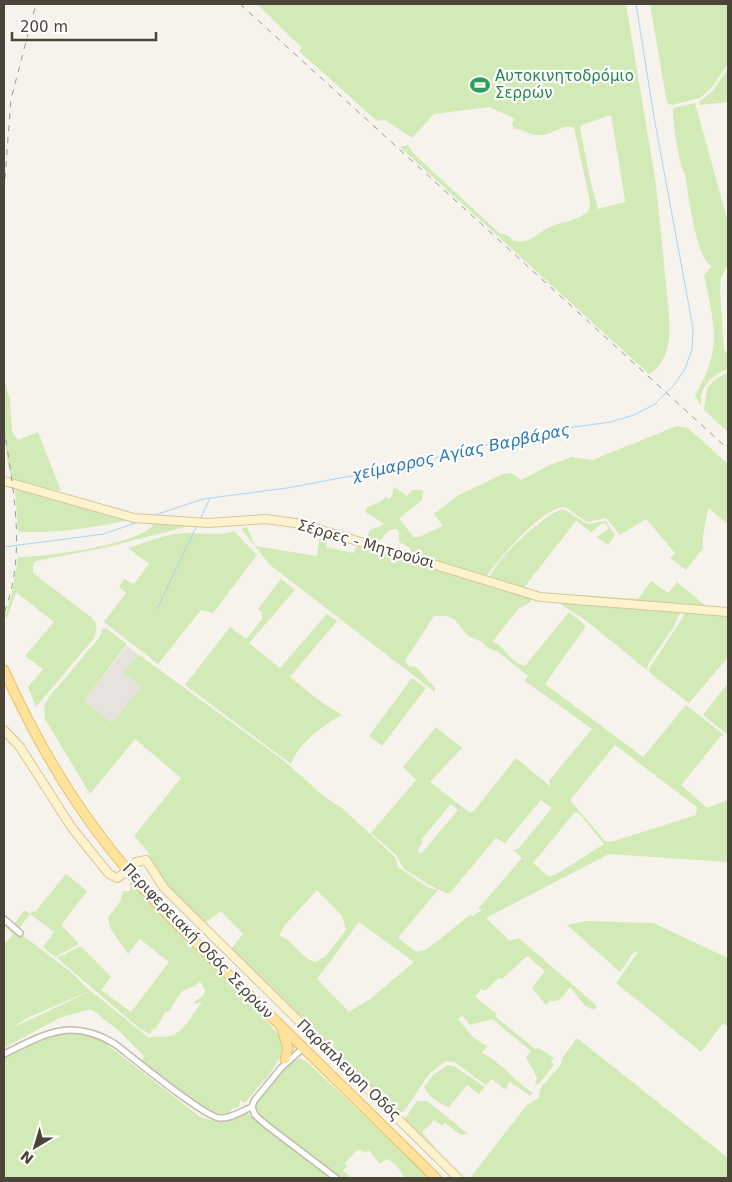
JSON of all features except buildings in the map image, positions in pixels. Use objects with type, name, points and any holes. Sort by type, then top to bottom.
[{"type":"main road","name":"Περιφερειακή Οδός Σερρών","points":[[4,670],[49,761],[75,804],[100,838],[158,904],[436,1178]]},
{"type":"main road","points":[[279,1024],[287,1043],[283,1063]]},
{"type":"street","name":"Σέρρες - Μητρούσι","points":[[4,480],[134,518],[208,524],[256,519],[280,520],[332,532],[540,597],[728,612]]},
{"type":"street","points":[[4,730],[20,747],[72,828],[109,874],[117,878],[122,874]]},
{"type":"street","name":"Παράπλευρη Οδός","points":[[136,862],[146,860],[164,888],[458,1178]]},
{"type":"street","points":[[4,919],[20,932]]},
{"type":"street","points":[[4,1054],[50,1032],[82,1030],[102,1036],[193,1104],[214,1117],[233,1116],[252,1107]]},
{"type":"street","points":[[301,1046],[283,1063],[254,1101],[252,1107],[255,1115],[265,1124],[336,1178]]},
{"type":"street","points":[[283,1063],[301,1046]]},
{"type":"shaded area","points":[[127,646],[138,654],[123,673],[141,687],[113,724],[84,701]]},
{"type":"green space","name":"Αυτοκινητοδρόμιο Σερρών","points":[[257,4],[626,4],[656,185],[669,315],[669,340],[665,355],[656,369],[649,374],[400,147],[408,145],[413,153],[499,233],[509,236],[512,240],[524,241],[529,240],[547,228],[575,219],[589,211],[590,201],[574,128],[566,127],[547,134],[535,135],[515,129],[512,126],[514,118],[489,107],[434,114],[412,138],[385,120],[377,121],[299,51],[302,48]],"holes":[[[611,115],[625,202],[598,209],[590,180],[580,127]]]},
{"type":"green space","points":[[650,4],[728,4],[728,64],[711,88],[700,98],[672,105],[667,103]]},
{"type":"green space","points":[[728,68],[728,102],[700,105],[699,102],[712,92]]},
{"type":"green space","points":[[695,103],[728,222],[728,264],[721,278],[720,290],[724,350],[728,353],[728,369],[716,375],[707,383],[702,394],[701,407],[695,395],[710,364],[713,350],[713,322],[704,275],[712,266],[702,253],[694,227],[686,178],[681,165],[677,144],[673,108]]},
{"type":"green space","points":[[728,372],[728,432],[704,410],[707,389],[713,381]]},
{"type":"green space","points":[[4,380],[10,399],[12,432],[18,440],[38,432],[61,491],[15,482],[11,475],[6,449]]},
{"type":"green space","points":[[677,426],[688,428],[728,464],[728,524],[708,508],[703,548],[686,570],[670,558],[675,553],[646,519],[620,535],[606,518],[587,522],[565,507],[545,515],[534,524],[500,558],[486,577],[411,553],[410,548],[399,542],[397,529],[389,530],[378,543],[366,539],[370,530],[383,525],[383,523],[365,512],[367,507],[380,502],[386,497],[389,499],[392,496],[394,487],[407,496],[412,490],[423,490],[422,500],[399,519],[414,537],[419,537],[443,526],[434,514],[457,496],[503,474],[511,473],[521,480],[552,464],[572,457],[592,460]]},
{"type":"green space","points":[[15,488],[133,519],[76,529],[18,532]]},
{"type":"green space","points":[[562,509],[587,524],[606,521],[615,535],[608,545],[597,537],[609,528],[604,522],[591,532],[576,521],[522,590],[489,578],[510,549],[543,520]]},
{"type":"green space","points":[[255,520],[296,524],[320,533],[276,523],[251,522],[240,526]]},
{"type":"green space","points":[[155,522],[219,525],[185,527],[108,547],[36,561],[33,564],[33,573],[91,617],[96,626],[94,638],[36,707],[28,687],[43,669],[25,656],[54,622],[16,592],[7,618],[5,616],[11,598],[18,557],[69,552],[114,543],[147,530]]},
{"type":"green space","points":[[247,527],[255,546],[317,556],[320,533],[328,536],[326,547],[353,553],[358,545],[347,542],[348,539],[531,597],[531,602],[518,609],[493,641],[511,658],[525,666],[569,612],[586,626],[545,684],[643,757],[686,705],[724,735],[721,736],[681,785],[707,808],[728,800],[728,862],[609,854],[486,918],[510,941],[519,938],[597,1006],[594,1010],[585,1006],[570,987],[560,999],[549,1001],[547,1005],[545,1004],[532,988],[545,971],[527,956],[502,979],[499,978],[485,991],[481,989],[475,997],[497,1014],[495,1016],[535,1049],[539,1048],[554,1058],[551,1062],[554,1065],[538,1085],[535,1084],[537,1078],[526,1057],[531,1051],[492,1019],[470,1025],[462,1015],[458,1019],[474,1038],[487,1046],[482,1053],[494,1060],[533,1093],[530,1096],[509,1081],[506,1090],[492,1079],[486,1085],[454,1062],[446,1061],[430,1073],[404,1111],[397,1114],[383,1100],[385,1093],[383,1092],[381,1098],[311,1028],[314,1026],[312,1024],[309,1026],[230,950],[243,934],[221,911],[205,923],[163,884],[147,851],[134,836],[181,778],[135,739],[90,794],[45,719],[44,706],[49,697],[99,638],[103,628],[106,628],[127,644],[84,701],[112,723],[141,687],[123,673],[138,654],[283,760],[326,798],[342,808],[395,857],[398,867],[427,887],[438,890],[398,938],[416,952],[426,950],[470,915],[473,916],[482,910],[478,909],[522,858],[513,850],[518,849],[552,808],[541,800],[505,843],[496,838],[449,894],[431,886],[404,869],[396,855],[371,833],[416,780],[403,767],[436,727],[462,748],[430,782],[469,812],[474,811],[516,758],[551,787],[549,781],[592,729],[525,681],[528,676],[498,652],[468,636],[455,620],[447,616],[434,616],[405,661],[409,666],[416,667],[435,688],[435,692],[270,565],[241,529]],"holes":[[[615,745],[697,807],[696,815],[611,842],[605,841],[570,800]],[[451,804],[458,810],[421,854],[417,851],[423,842],[421,840]],[[575,812],[579,813],[604,844],[555,875],[548,876],[533,863]],[[317,890],[342,916],[346,930],[325,957],[315,962],[305,957],[289,941],[279,936],[285,925]],[[359,922],[414,962],[370,999],[349,1012],[317,979]]]},
{"type":"green space","points":[[234,531],[257,555],[213,613],[201,610],[158,664],[104,622],[126,593],[119,587],[124,579],[134,584],[149,564],[128,548],[174,534],[218,534]]},
{"type":"green space","points":[[281,579],[295,590],[249,643],[280,668],[327,614],[337,621],[290,677],[321,702],[342,715],[312,735],[299,749],[291,764],[185,685],[230,627],[246,639],[263,618],[261,615],[263,613],[258,609]]},
{"type":"green space","points":[[651,581],[668,593],[677,582],[706,606],[562,597],[565,594],[638,599]]},
{"type":"green space","points":[[561,603],[681,611],[674,626],[648,664],[647,670],[584,619],[563,606]]},
{"type":"green space","points":[[685,610],[728,614],[728,657],[689,703],[650,673],[649,669],[683,617]]},
{"type":"green space","points":[[412,678],[426,688],[382,746],[369,736]]},
{"type":"green space","points":[[728,683],[728,735],[703,715]]},
{"type":"green space","points":[[66,874],[87,891],[61,925],[79,944],[55,957],[43,947],[54,932],[30,914],[33,911],[35,912]]},
{"type":"green space","points":[[130,880],[226,977],[281,1038],[282,1047],[276,1064],[245,1103],[240,1100],[239,1107],[233,1108],[228,1113],[217,1114],[210,1112],[142,1061],[144,1056],[119,1031],[91,1009],[59,1018],[4,1048],[4,945],[13,934],[4,926],[4,921],[72,973],[90,991],[27,1018],[12,1028],[91,991],[149,1038],[173,1035],[189,1020],[202,1002],[196,1004],[194,1002],[204,995],[205,990],[200,981],[195,986],[182,991],[169,1011],[165,1012],[156,1029],[154,1028],[150,1034],[139,1028],[57,958],[81,946],[111,977],[101,990],[131,1012],[169,962],[140,939],[128,954],[110,928],[108,917],[120,902],[123,891],[130,891]]},
{"type":"green space","points":[[25,910],[30,914],[20,927],[13,925]]},
{"type":"green space","points":[[586,921],[653,923],[728,958],[728,1026],[723,1023],[701,1052],[616,983],[637,951],[632,954],[620,972],[567,925]]},
{"type":"green space","points":[[62,1032],[84,1033],[100,1039],[200,1117],[224,1121],[235,1119],[247,1113],[332,1178],[4,1178],[4,1057],[50,1035]]},
{"type":"green space","points":[[577,1038],[728,1158],[728,1178],[470,1178],[526,1106],[538,1098],[541,1087],[560,1066],[563,1057]]},
{"type":"green space","points":[[300,1058],[307,1062],[430,1178],[404,1178],[392,1162],[386,1159],[380,1164],[369,1150],[366,1153],[361,1150],[356,1151],[345,1163],[347,1166],[343,1171],[352,1178],[340,1178],[258,1116],[254,1110],[257,1102],[290,1064]]},
{"type":"green space","points":[[448,1065],[455,1067],[485,1087],[479,1094],[467,1085],[449,1107],[438,1102],[428,1094],[424,1087],[433,1075]]},
{"type":"green space","points":[[417,1101],[427,1101],[468,1134],[461,1135],[445,1123],[442,1126],[434,1120],[423,1130],[423,1134],[435,1147],[433,1149],[404,1120]]},
{"type":"waterway","name":"χείμαρρος Αγίας Βαρβάρας","points":[[155,515],[203,499],[287,488],[399,467],[538,432],[611,422],[634,415],[655,404],[674,385],[685,369],[692,349],[693,328],[654,117],[636,4]]},
{"type":"waterway","points":[[200,520],[210,498]]},
{"type":"waterway","name":"χείμαρρος Αγίας Βαρβάρας","points":[[4,547],[104,534],[138,522]]},
{"type":"waterway","points":[[157,609],[197,525]]},
{"type":"railway","points":[[4,191],[11,99],[36,4]]},
{"type":"railway","points":[[240,4],[728,449]]},
{"type":"railway","points":[[4,428],[16,521],[15,568],[11,591],[4,613]]},
{"type":"place","name":"Αυτοκινητοδρόμιο Σερρών","points":[[480,85]]}]
